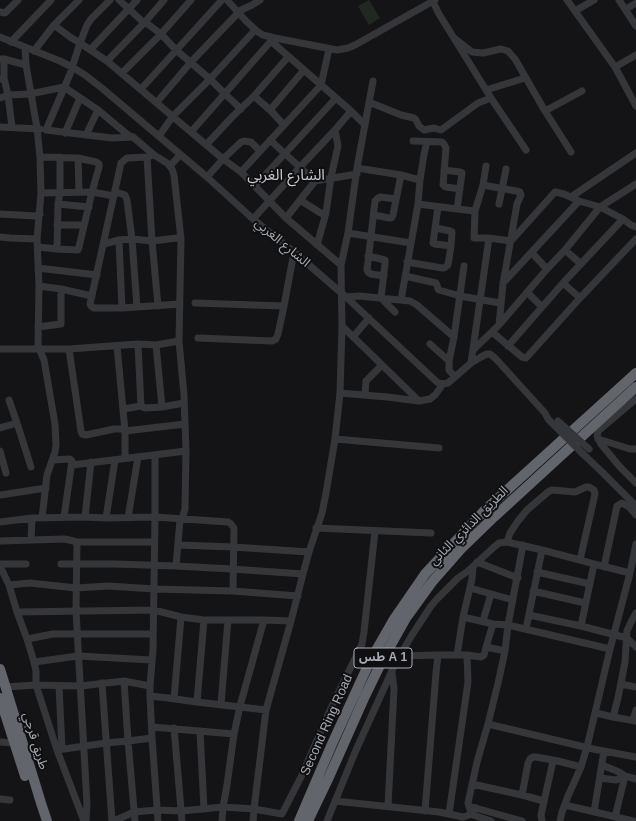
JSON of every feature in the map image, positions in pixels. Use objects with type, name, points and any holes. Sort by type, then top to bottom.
[{"type":"highway","name":"الطريق الدائري الثاني","points":[[485,510],[636,373]]},
{"type":"highway","name":"الطريق الدائري الثاني","points":[[308,821],[383,658],[406,618],[432,582],[461,549],[494,517],[636,387]]},
{"type":"highway","name":"Second Ring Road","points":[[299,821],[370,661],[394,620],[425,574],[485,510]]},
{"type":"highway","name":"طريق قرجي","points":[[0,669],[47,821]]},
{"type":"highway","name":"طريق قرجي","points":[[0,698],[40,821]]},
{"type":"highway","points":[[293,821],[319,773]]},
{"type":"highway","points":[[314,821],[329,777]]},
{"type":"street","points":[[0,12],[5,13],[18,0]]},
{"type":"street","points":[[11,42],[50,0]]},
{"type":"street","points":[[34,51],[54,25],[79,0]]},
{"type":"street","points":[[46,130],[89,22],[110,0]]},
{"type":"street","points":[[119,0],[142,21],[160,34],[241,109]]},
{"type":"street","points":[[90,50],[137,0]]},
{"type":"street","points":[[107,61],[164,0]]},
{"type":"street","points":[[122,73],[192,0]]},
{"type":"street","points":[[141,89],[222,0]]},
{"type":"street","points":[[227,0],[255,30],[271,40],[351,111],[365,126]]},
{"type":"street","points":[[157,102],[191,62],[238,12],[260,0]]},
{"type":"street","points":[[271,40],[337,50],[348,48],[433,0],[439,14],[486,90],[526,150]]},
{"type":"street","points":[[567,0],[615,67],[636,106]]},
{"type":"street","points":[[575,11],[594,0]]},
{"type":"street","points":[[619,0],[636,26]]},
{"type":"street","points":[[626,9],[636,3]]},
{"type":"street","points":[[54,25],[107,61],[157,102],[223,160],[241,172],[286,218],[341,265]]},
{"type":"street","points":[[159,136],[173,116],[210,79],[255,30]]},
{"type":"street","name":"الشارع الغربي","points":[[0,37],[72,67],[103,89],[208,177],[253,219],[294,252],[369,318],[435,381],[443,384]]},
{"type":"street","points":[[454,38],[472,52],[483,53],[501,49],[508,51],[515,59],[545,111],[572,152]]},
{"type":"street","points":[[191,132],[271,40]]},
{"type":"street","points":[[25,47],[26,65],[37,128],[40,157],[41,193],[37,239],[39,286],[38,346],[44,360],[55,424],[56,445],[53,460],[47,475],[42,518]]},
{"type":"street","points":[[241,172],[321,85],[329,48]]},
{"type":"street","points":[[615,67],[636,55]]},
{"type":"street","points":[[206,145],[254,96],[288,56]]},
{"type":"street","points":[[12,127],[8,95],[2,79],[2,59],[26,65]]},
{"type":"street","points":[[270,110],[304,70]]},
{"type":"street","points":[[486,90],[525,78]]},
{"type":"street","points":[[253,821],[266,710],[324,502],[335,439],[340,393],[344,296],[341,265],[348,233],[373,81]]},
{"type":"street","points":[[0,98],[8,95],[30,94],[64,87],[98,110],[128,135],[133,137],[151,156],[170,166],[172,169],[174,175],[181,239],[179,341],[186,451],[185,509],[180,520],[176,566]]},
{"type":"street","points":[[545,111],[582,91]]},
{"type":"street","points":[[254,96],[284,125]]},
{"type":"street","points":[[65,133],[80,98]]},
{"type":"street","points":[[255,186],[336,98]]},
{"type":"street","points":[[369,102],[401,115],[414,118],[418,126],[424,130],[434,128],[441,130],[478,103],[491,98]]},
{"type":"street","points":[[86,135],[98,110]]},
{"type":"street","points":[[253,219],[351,111]]},
{"type":"street","points":[[0,127],[37,128],[65,133],[112,138],[133,137]]},
{"type":"street","points":[[317,245],[326,213],[338,146],[335,130]]},
{"type":"street","points":[[270,140],[315,180]]},
{"type":"street","points":[[413,141],[442,142],[446,146],[443,185],[446,187],[460,189]]},
{"type":"street","points":[[208,177],[241,142],[251,142],[260,151]]},
{"type":"street","points":[[401,300],[427,142]]},
{"type":"street","points":[[571,197],[636,153]]},
{"type":"street","points":[[170,166],[180,155]]},
{"type":"street","points":[[151,156],[127,158],[121,163],[90,304],[94,308],[122,308],[180,304]]},
{"type":"street","points":[[151,156],[152,241],[158,306]]},
{"type":"street","points":[[38,247],[78,250],[99,165],[96,162],[78,158],[40,157]]},
{"type":"street","points":[[57,249],[60,157]]},
{"type":"street","points":[[78,158],[79,192]]},
{"type":"street","points":[[486,166],[483,185],[475,211],[474,238],[489,238],[511,241]]},
{"type":"street","points":[[499,204],[506,169]]},
{"type":"street","points":[[444,170],[461,173],[462,175],[457,209]]},
{"type":"street","points":[[286,218],[315,180],[357,171],[401,176],[420,180]]},
{"type":"street","points":[[374,216],[391,218],[401,176]]},
{"type":"street","points":[[473,350],[499,325],[565,250],[600,207],[636,184]]},
{"type":"street","points":[[483,185],[521,193],[521,197],[517,204],[503,284],[499,325]]},
{"type":"street","points":[[41,193],[92,192],[123,194],[126,197],[132,239],[137,306]]},
{"type":"street","points":[[511,241],[555,192],[600,207],[634,224]]},
{"type":"street","points":[[384,276],[371,274],[366,268],[376,201],[380,198],[396,199]]},
{"type":"street","points":[[300,200],[323,214],[326,213]]},
{"type":"street","points":[[503,284],[579,201]]},
{"type":"street","points":[[58,204],[89,207]]},
{"type":"street","points":[[418,204],[475,211]]},
{"type":"street","points":[[438,207],[433,243],[451,246]]},
{"type":"street","points":[[0,214],[35,216],[40,214]]},
{"type":"street","points":[[508,346],[563,283],[623,219]]},
{"type":"street","points":[[57,225],[84,226]]},
{"type":"street","points":[[407,262],[444,268],[448,264],[452,233],[451,231],[436,228]]},
{"type":"street","points":[[348,233],[411,243]]},
{"type":"street","points":[[0,237],[37,239]]},
{"type":"street","points":[[104,244],[118,240],[132,239],[152,241],[177,238],[181,239]]},
{"type":"street","points":[[471,363],[489,238]]},
{"type":"street","points":[[492,332],[522,357],[526,358],[636,239]]},
{"type":"street","points":[[118,240],[122,308]]},
{"type":"street","points":[[565,250],[581,264]]},
{"type":"street","points":[[198,338],[274,340],[278,334],[294,252]]},
{"type":"street","points":[[532,253],[547,269]]},
{"type":"street","points":[[368,256],[385,260],[381,298]]},
{"type":"street","points":[[455,377],[449,370],[448,361],[454,337],[464,266]]},
{"type":"street","points":[[38,268],[97,275]]},
{"type":"street","points":[[404,276],[436,283],[439,290],[500,304]]},
{"type":"street","points":[[563,283],[580,298]]},
{"type":"street","points":[[39,286],[92,296]]},
{"type":"street","points":[[38,327],[61,324],[61,289]]},
{"type":"street","points":[[527,292],[542,307]]},
{"type":"street","points":[[344,296],[360,296],[410,301],[417,305],[454,337]]},
{"type":"street","points":[[381,298],[395,312]]},
{"type":"street","points":[[195,303],[284,306]]},
{"type":"street","points":[[353,337],[369,318]]},
{"type":"street","points":[[342,326],[419,401]]},
{"type":"street","points":[[0,349],[69,349],[138,344],[156,345],[179,341]]},
{"type":"street","points":[[138,344],[141,406]]},
{"type":"street","points":[[430,344],[448,361]]},
{"type":"street","points":[[156,345],[162,407]]},
{"type":"street","points":[[117,346],[125,430],[125,458]]},
{"type":"street","points":[[69,349],[82,434],[86,435],[114,429],[125,430],[185,424]]},
{"type":"street","points":[[340,393],[419,401],[430,399],[443,384],[448,383],[484,354],[490,354],[545,413],[548,419],[556,423],[586,452],[601,471],[636,506]]},
{"type":"street","points":[[364,395],[366,381],[382,365]]},
{"type":"street","points":[[636,399],[598,432],[597,436],[601,444],[620,467],[636,483]]},
{"type":"street","points":[[9,400],[31,467]]},
{"type":"street","points":[[123,409],[141,406],[145,408],[162,407],[184,403]]},
{"type":"street","points":[[0,428],[17,423]]},
{"type":"street","points":[[335,439],[439,448]]},
{"type":"street","points":[[598,439],[630,449],[636,449]]},
{"type":"street","points":[[0,451],[6,473]]},
{"type":"street","points":[[72,465],[186,451]]},
{"type":"street","points":[[155,455],[154,610],[150,696],[158,821]]},
{"type":"street","points":[[128,518],[138,457]]},
{"type":"street","points":[[53,460],[71,459],[72,461],[64,517]]},
{"type":"street","points":[[106,518],[115,460]]},
{"type":"street","points":[[85,517],[91,462]]},
{"type":"street","points":[[507,542],[510,533],[522,516],[548,492],[552,490],[575,492],[586,487],[594,490],[595,494],[580,560]]},
{"type":"street","points":[[0,495],[46,488]]},
{"type":"street","points":[[604,567],[618,506],[622,503],[630,507],[636,515]]},
{"type":"street","points":[[0,522],[32,518],[64,517],[155,517],[180,520],[228,522],[234,528],[232,591]]},
{"type":"street","points":[[31,540],[32,518]]},
{"type":"street","points":[[316,528],[431,533]]},
{"type":"street","points":[[102,683],[113,821],[134,812],[223,807],[254,809],[281,817],[302,776],[322,729],[362,644],[375,531]]},
{"type":"street","points":[[0,541],[65,539],[77,542],[154,542]]},
{"type":"street","points":[[77,542],[76,611],[87,804],[85,821]]},
{"type":"street","points":[[327,821],[356,750],[392,671],[417,627],[437,599],[494,546],[507,542],[630,573]]},
{"type":"street","points":[[178,545],[309,552]]},
{"type":"street","points":[[491,821],[475,816],[474,811],[468,805],[499,679],[524,546]]},
{"type":"street","points":[[560,821],[568,796],[581,767],[587,747],[636,546]]},
{"type":"street","points":[[526,630],[542,550]]},
{"type":"street","points":[[26,564],[0,565],[9,585],[34,662],[36,671],[36,685],[85,821]]},
{"type":"street","points":[[61,564],[176,566],[303,574]]},
{"type":"street","points":[[581,626],[594,564]]},
{"type":"street","points":[[475,565],[518,578]]},
{"type":"street","points":[[457,655],[463,617],[475,565]]},
{"type":"street","points":[[537,572],[590,584]]},
{"type":"street","points":[[9,585],[30,583],[76,588],[108,586],[154,590],[232,591],[298,596]]},
{"type":"street","points":[[470,588],[513,600]]},
{"type":"street","points":[[533,592],[585,603]]},
{"type":"street","points":[[483,621],[491,594]]},
{"type":"street","points":[[17,612],[154,610],[181,617],[204,620],[291,621]]},
{"type":"street","points":[[613,717],[621,684],[627,631],[633,622],[636,613]]},
{"type":"street","points":[[529,615],[614,634],[627,638],[636,647]]},
{"type":"street","points":[[174,699],[181,617]]},
{"type":"street","points":[[463,617],[493,624],[508,625],[610,649]]},
{"type":"street","points":[[197,702],[204,620]]},
{"type":"street","points":[[221,704],[228,620]]},
{"type":"street","points":[[222,821],[234,734],[240,706],[264,620]]},
{"type":"street","points":[[617,620],[633,622]]},
{"type":"street","points":[[400,656],[467,655],[481,657],[484,655],[493,624]]},
{"type":"street","points":[[27,639],[53,634],[153,634]]},
{"type":"street","points":[[486,647],[505,651]]},
{"type":"street","points":[[426,811],[434,688],[438,655]]},
{"type":"street","points":[[449,814],[468,682],[467,655]]},
{"type":"street","points":[[34,662],[78,656],[152,660]]},
{"type":"street","points":[[388,806],[394,689],[392,671]]},
{"type":"street","points":[[6,687],[36,685],[80,686],[124,681],[150,686]]},
{"type":"street","points":[[124,681],[135,821]]},
{"type":"street","points":[[621,684],[636,687]]},
{"type":"street","points":[[59,686],[60,750]]},
{"type":"street","points":[[150,696],[266,710]]},
{"type":"street","points":[[596,713],[635,721],[636,710]]},
{"type":"street","points":[[488,724],[636,758]]},
{"type":"street","points":[[152,727],[234,734]]},
{"type":"street","points":[[174,728],[182,821]]},
{"type":"street","points":[[200,731],[204,808]]},
{"type":"street","points":[[60,750],[152,738]]},
{"type":"street","points":[[0,742],[14,743]]},
{"type":"street","points":[[594,812],[604,751]]},
{"type":"street","points":[[522,795],[528,763],[532,757],[581,767]]},
{"type":"street","points":[[542,821],[541,815],[553,761]]},
{"type":"street","points":[[602,765],[625,776],[636,779]]},
{"type":"street","points":[[600,778],[616,780],[625,776]]},
{"type":"street","points":[[615,817],[625,776]]},
{"type":"street","points":[[472,784],[544,801]]},
{"type":"street","points":[[0,799],[10,800]]},
{"type":"street","points":[[335,801],[388,806],[463,817],[466,817],[474,811],[522,821]]},
{"type":"street","points":[[565,805],[634,821],[636,815]]},
{"type":"shaded area","points":[[369,0],[380,18],[369,25],[358,6]]},
{"type":"district","name":"الشارع الغربي","points":[[286,176]]}]
